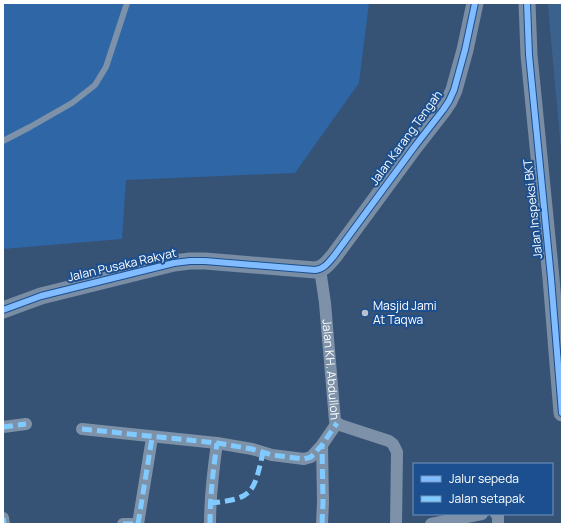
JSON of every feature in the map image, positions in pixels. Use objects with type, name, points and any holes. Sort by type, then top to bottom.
[{"type":"street","name":"Jalan Karang Tengah","points":[[320,269],[325,267],[331,260],[414,146],[444,110],[454,90],[465,50],[475,3]]},
{"type":"street","name":"Jalan Inspeksi BKT","points":[[527,3],[529,55],[551,278],[562,413]]},
{"type":"street","name":"Jalan Pusaka Rakyat","points":[[3,310],[41,296],[179,262],[205,261],[320,269]]},
{"type":"street","name":"Jalan KH. Abdulloh","points":[[320,269],[335,421],[389,441],[395,447],[397,452],[396,524]]},
{"type":"street","points":[[82,429],[152,438],[217,444],[252,449],[272,455],[300,459],[311,457],[322,445],[337,423]]},
{"type":"street","points":[[3,427],[26,424]]},
{"type":"street","points":[[123,524],[137,524],[152,438]]},
{"type":"street","points":[[210,524],[212,477],[217,444]]},
{"type":"street","points":[[322,445],[322,524]]},
{"type":"street","points":[[430,524],[477,515]]},
{"type":"street","points":[[3,518],[4,524]]},
{"type":"lane","points":[[3,141],[30,128],[72,103],[95,85],[106,67],[127,3]]},
{"type":"shaded area","points":[[3,3],[369,3],[359,83],[295,173],[126,180],[122,239],[3,249]]},
{"type":"shaded area","points":[[548,3],[562,3],[562,161],[549,18]]},
{"type":"marked path","points":[[82,429],[217,443],[252,449],[272,455],[304,459],[311,457],[322,445],[337,423]]},
{"type":"marked path","points":[[3,427],[26,424]]},
{"type":"marked path","points":[[138,524],[152,438]]},
{"type":"marked path","points":[[210,524],[212,484],[217,443]]},
{"type":"marked path","points":[[322,445],[322,524]]},
{"type":"marked path","points":[[210,503],[235,499],[243,496],[249,491],[254,485],[257,477],[263,452]]},
{"type":"marked path","points":[[3,518],[4,524]]},
{"type":"marked path","points":[[123,524],[136,524]]},
{"type":"cycle path","points":[[3,310],[41,296],[174,263],[205,261],[315,270],[323,267],[334,256],[449,101],[454,90],[465,50],[475,3]]},
{"type":"cycle path","points":[[527,3],[529,55],[551,278],[562,413]]},
{"type":"place","name":"Masjid Jami At Taqwa","points":[[365,313]]}]
